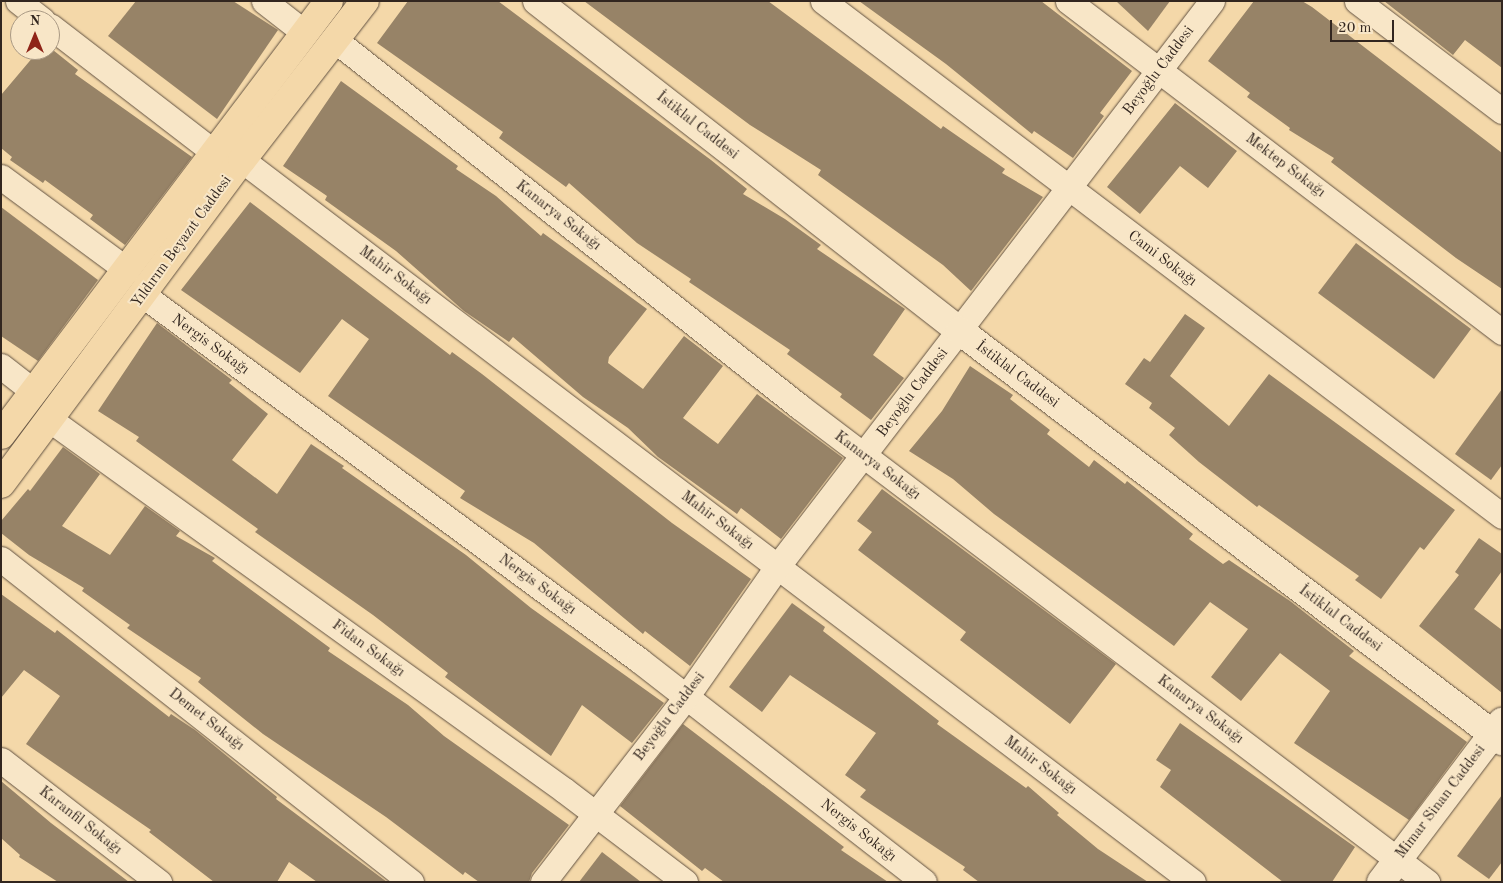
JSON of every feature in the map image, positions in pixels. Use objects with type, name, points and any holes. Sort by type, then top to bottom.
[{"type":"main road","name":"Yıldırım Beyazıt Caddesi","points":[[1,435],[329,1]]},
{"type":"main road","name":"Yıldırım Beyazıt Caddesi","points":[[1,484],[242,160],[365,1]]},
{"type":"street","points":[[18,1],[29,10]]},
{"type":"street","points":[[264,1],[305,33]]},
{"type":"street","name":"İstiklal Caddesi","points":[[537,1],[960,331],[1499,733]]},
{"type":"street","name":"Cami Sokağı","points":[[823,1],[1502,516]]},
{"type":"street","name":"Mektep Sokağı","points":[[1068,1],[1502,332]]},
{"type":"street","name":"Beyoğlu Caddesi","points":[[543,882],[686,697],[777,567],[1070,190],[1212,1]]},
{"type":"street","points":[[1357,1],[1502,111]]},
{"type":"street","points":[[60,34],[215,152]]},
{"type":"street","name":"Kanarya Sokağı","points":[[334,40],[865,456],[1427,882]]},
{"type":"street","name":"Mahir Sokağı","points":[[242,160],[1193,882]]},
{"type":"street","points":[[1,177],[127,270]]},
{"type":"street","name":"Nergis Sokağı","points":[[143,295],[686,697],[924,882]]},
{"type":"street","points":[[1,366],[33,391]]},
{"type":"street","name":"Fidan Sokağı","points":[[49,419],[564,790],[594,816],[685,882]]},
{"type":"street","name":"Demet Sokağı","points":[[1,558],[411,882]]},
{"type":"street","name":"Mimar Sinan Caddesi","points":[[1381,882],[1499,733]]},
{"type":"street","name":"Karanfil Sokağı","points":[[1,760],[159,882]]},
{"type":"building","points":[[136,1],[233,1],[278,30],[217,119],[108,36]]},
{"type":"building","points":[[408,1],[498,1],[711,160],[747,189],[743,194],[785,219],[821,245],[817,249],[905,309],[873,355],[904,378],[871,420],[840,397],[842,394],[787,354],[790,350],[689,282],[691,279],[637,243],[569,183],[566,187],[499,138],[503,132],[377,43]]},
{"type":"building","points":[[584,1],[768,1],[941,129],[943,126],[1005,169],[1002,173],[1043,197],[971,291],[943,265],[818,175],[821,170],[750,125]]},
{"type":"building","points":[[859,1],[1041,1],[1132,71],[1100,113],[1104,116],[1073,158],[1034,131],[1032,134],[946,64]]},
{"type":"building","points":[[1116,1],[1170,1],[1148,31]]},
{"type":"building","points":[[1254,1],[1302,1],[1312,7],[1502,153],[1502,289],[1456,258],[1331,162],[1334,158],[1289,130],[1290,128],[1247,97],[1250,93],[1208,61]]},
{"type":"building","points":[[1384,1],[1502,1],[1502,68],[1465,40],[1453,55]]},
{"type":"building","points":[[60,56],[78,70],[75,74],[192,157],[125,245],[90,219],[93,215],[45,180],[43,183],[10,160],[12,157],[1,148],[1,95],[31,60],[60,60]]},
{"type":"building","points":[[341,81],[458,166],[456,169],[496,196],[541,236],[543,233],[647,309],[609,357],[608,363],[643,389],[684,336],[723,366],[683,418],[718,444],[757,394],[843,458],[781,539],[741,508],[737,514],[658,457],[628,428],[583,397],[513,337],[509,342],[464,311],[396,251],[325,200],[327,196],[283,166]]},
{"type":"building","points":[[1175,103],[1237,151],[1208,188],[1180,166],[1140,214],[1107,187]]},
{"type":"building","points":[[250,202],[450,355],[452,352],[482,374],[672,523],[751,579],[690,666],[645,631],[643,634],[534,543],[460,498],[465,491],[328,396],[369,339],[342,319],[300,373],[181,290]]},
{"type":"building","points":[[1,207],[98,280],[38,361],[1,336]]},
{"type":"building","points":[[1356,243],[1471,329],[1434,379],[1318,293]]},
{"type":"building","points":[[1185,314],[1205,328],[1170,376],[1229,426],[1269,374],[1455,510],[1424,550],[1420,547],[1381,599],[1355,580],[1359,576],[1259,505],[1257,507],[1199,462],[1169,435],[1175,428],[1149,408],[1152,403],[1125,384],[1144,358],[1150,362]]},
{"type":"building","points":[[157,323],[232,380],[229,383],[268,414],[232,460],[277,494],[311,444],[344,466],[342,468],[466,555],[531,608],[664,703],[632,743],[582,705],[551,756],[445,677],[448,673],[373,615],[255,532],[258,529],[136,441],[139,437],[98,411]]},
{"type":"building","points":[[970,366],[1013,395],[1010,399],[1050,430],[1047,434],[1089,467],[1094,460],[1125,484],[1127,481],[1193,534],[1189,539],[1223,564],[1229,560],[1290,601],[1354,651],[1349,656],[1467,742],[1409,820],[1294,743],[1330,691],[1280,653],[1241,701],[1211,677],[1248,629],[1210,602],[1174,646],[994,514],[953,479],[909,451],[942,411]]},
{"type":"building","points":[[1502,389],[1502,465],[1491,480],[1455,454]]},
{"type":"building","points":[[63,447],[100,474],[62,526],[110,555],[145,506],[180,531],[176,536],[215,558],[212,561],[330,648],[328,651],[408,705],[444,736],[569,825],[532,873],[529,882],[479,882],[465,872],[463,875],[386,817],[263,734],[198,682],[201,678],[127,628],[130,625],[82,591],[84,588],[29,555],[1,533],[1,521],[28,489],[30,491]]},
{"type":"building","points":[[882,489],[1116,664],[1070,724],[960,640],[966,632],[858,550],[872,532],[857,521]]},
{"type":"building","points":[[1479,538],[1502,554],[1502,571],[1474,609],[1502,630],[1502,693],[1419,626],[1459,575],[1455,572]]},
{"type":"building","points":[[1,594],[55,633],[57,630],[169,717],[171,714],[195,730],[277,797],[276,799],[387,882],[317,882],[289,862],[277,882],[214,882],[149,832],[151,830],[26,744],[60,696],[24,670],[1,698]]},
{"type":"building","points":[[792,603],[825,627],[823,631],[939,721],[937,724],[1026,788],[1028,786],[1059,813],[1057,815],[1098,849],[1148,882],[979,882],[963,870],[965,867],[860,797],[866,790],[845,775],[876,733],[790,675],[762,712],[729,687]]},
{"type":"building","points":[[1180,723],[1355,847],[1332,882],[1283,882],[1160,787],[1171,770],[1156,760]]},
{"type":"building","points":[[683,724],[844,847],[841,850],[888,882],[724,882],[705,868],[702,871],[620,806]]},
{"type":"building","points":[[1,781],[51,823],[129,882],[58,882],[19,857],[20,855],[1,838]]},
{"type":"building","points":[[1502,795],[1502,862],[1489,879],[1457,856]]},
{"type":"building","points":[[602,852],[641,882],[579,882]]}]
